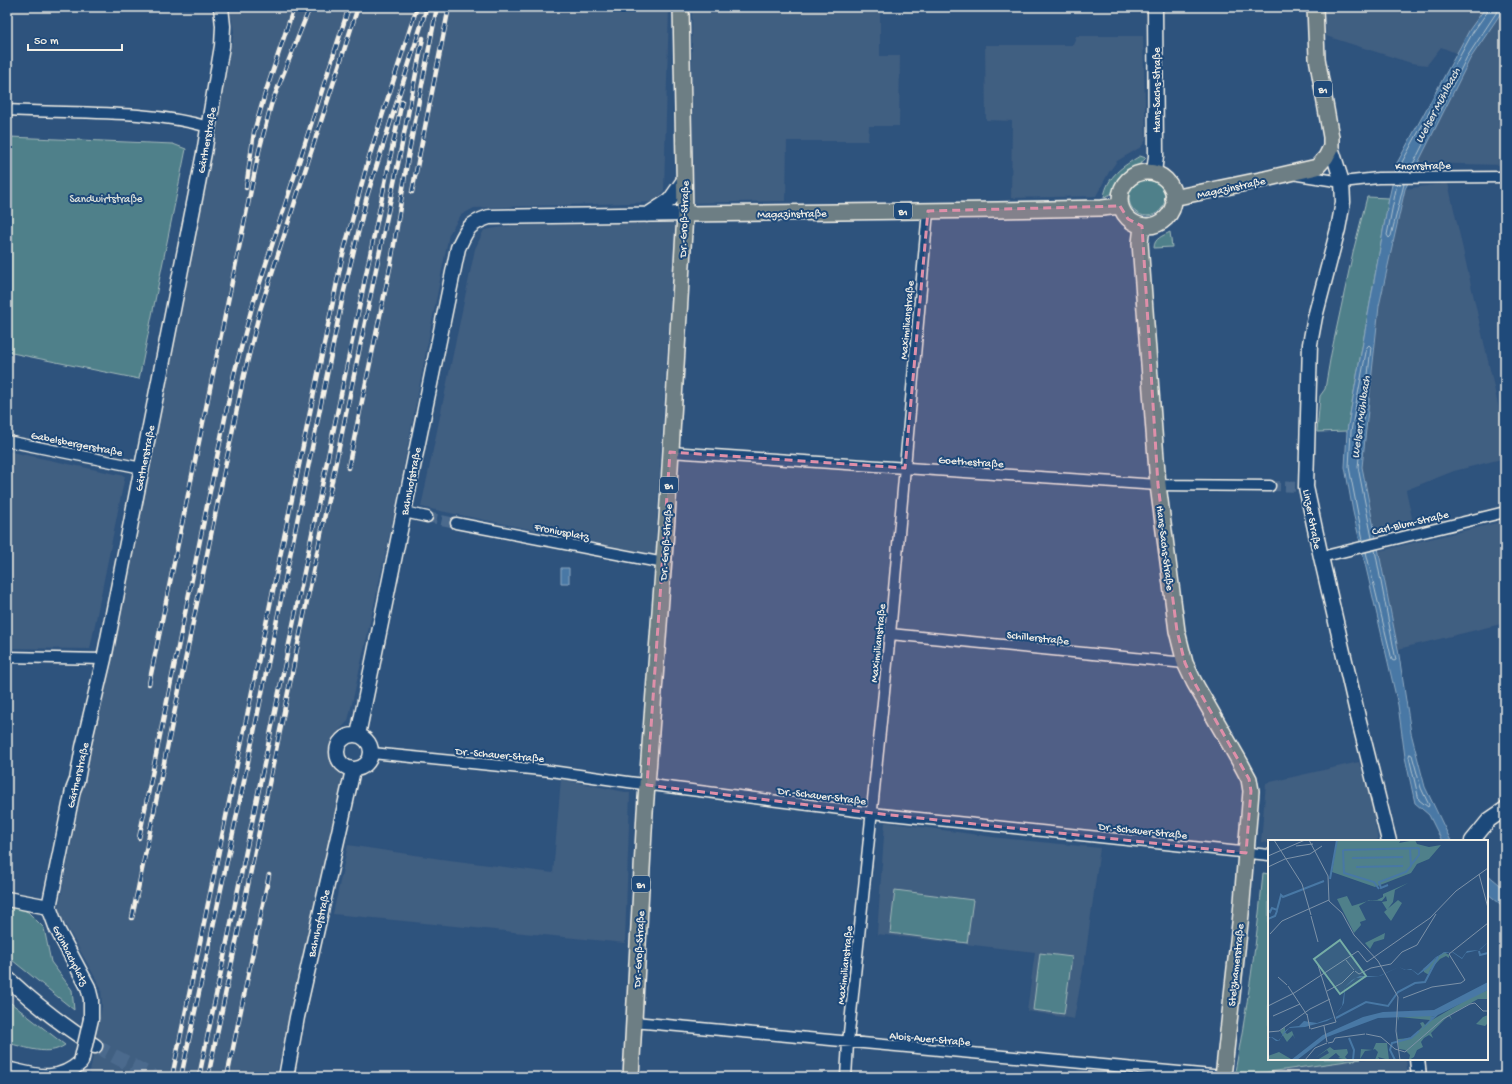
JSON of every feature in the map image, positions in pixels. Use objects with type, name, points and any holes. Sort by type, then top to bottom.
[{"type":"main road","name":"Dr.-Groß-Straße","points":[[631,1077],[647,785],[664,563],[685,214],[681,7]]},
{"type":"main road","name":"Linzer Straße","points":[[1315,7],[1317,58],[1330,128],[1331,147]]},
{"type":"main road","name":"Magazinstraße","points":[[1174,198],[1317,167],[1326,157],[1331,147]]},
{"type":"main road","points":[[1141,173],[1154,173],[1161,176],[1172,189],[1174,198],[1173,205],[1166,217],[1159,223],[1151,226],[1142,226],[1134,223],[1123,213],[1120,206],[1121,191],[1130,178],[1141,173]]},
{"type":"main road","name":"Magazinstraße","points":[[685,214],[1096,208],[1120,206]]},
{"type":"main road","name":"Hans-Sachs-Straße","points":[[1142,226],[1140,243],[1158,485],[1177,631],[1184,663],[1248,779],[1251,791],[1246,853]]},
{"type":"main road","name":"Stelzhamerstraße","points":[[1223,1076],[1241,914],[1246,853]]},
{"type":"street","name":"Gärtnerstraße","points":[[49,907],[73,790],[77,780],[83,747],[104,659],[209,127],[222,46],[223,26],[221,7]]},
{"type":"street","name":"Hans-Sachs-Straße","points":[[1154,173],[1156,156],[1155,7]]},
{"type":"street","points":[[7,110],[132,115],[186,120],[209,127]]},
{"type":"street","name":"Linzer Straße","points":[[1331,147],[1342,182],[1343,202],[1338,229],[1315,318],[1310,344],[1306,487],[1367,754],[1389,840]]},
{"type":"street","name":"Magazinstraße","points":[[1288,174],[1342,182]]},
{"type":"street","name":"Knorrstraße","points":[[1342,182],[1417,177],[1505,177]]},
{"type":"street","points":[[647,214],[670,200],[684,180]]},
{"type":"street","name":"Maximilianstraße","points":[[846,1077],[848,1043],[890,634],[928,211]]},
{"type":"street","name":"Magazinstraße","points":[[467,229],[477,221],[489,217],[685,214]]},
{"type":"street","name":"Bahnhofstraße","points":[[358,735],[458,248],[467,229]]},
{"type":"street","name":"Gabelsbergerstraße","points":[[7,441],[142,468]]},
{"type":"street","name":"Goethestraße","points":[[670,452],[1158,485],[1270,486]]},
{"type":"street","points":[[404,512],[427,517]]},
{"type":"street","name":"Carl-Blum-Straße","points":[[1321,556],[1505,512]]},
{"type":"street","name":"Froniusplatz","points":[[456,522],[664,563]]},
{"type":"street","name":"Schillerstraße","points":[[890,634],[1184,663]]},
{"type":"street","points":[[7,657],[104,659]]},
{"type":"street","points":[[358,735],[367,740],[370,744],[372,753],[371,758],[364,767],[353,770],[347,768],[339,761],[337,750],[339,744],[347,736],[358,735]]},
{"type":"street","name":"Dr.-Schauer-Straße","points":[[372,753],[551,771],[647,785],[872,813],[1268,855]]},
{"type":"street","name":"Bahnhofstraße","points":[[286,1077],[297,1017],[353,770]]},
{"type":"street","points":[[1473,840],[1489,820],[1505,809]]},
{"type":"street","points":[[7,899],[49,907]]},
{"type":"street","name":"Grünbachplatz","points":[[7,1069],[43,1076],[57,1077],[72,1070],[81,1062],[91,1018],[91,999],[88,987],[57,929],[49,907]]},
{"type":"street","points":[[7,978],[78,1035],[95,1046]]},
{"type":"street","name":"Alois-Auer-Straße","points":[[634,1022],[848,1043],[1223,1076]]},
{"type":"street","points":[[1418,1060],[1420,1077]]},
{"type":"highlighted area","points":[[1120,206],[1128,219],[1142,226],[1158,485],[1177,631],[1185,663],[1194,682],[1249,779],[1251,791],[1246,853],[872,813],[647,785],[670,452],[905,468],[928,211]]},
{"type":"shaded area","points":[[230,7],[669,7],[664,190],[657,202],[474,208],[461,215],[449,234],[395,511],[348,721],[333,737],[330,761],[344,776],[276,1077],[89,1077],[102,1006],[101,988],[58,911],[111,635],[234,32]]},
{"type":"shaded area","points":[[692,7],[880,7],[880,56],[900,56],[899,126],[869,126],[868,141],[787,141],[786,201],[691,203]]},
{"type":"shaded area","points":[[1324,7],[1505,7],[1505,165],[1418,163],[1470,59],[1441,47],[1427,65],[1411,63],[1326,36]]},
{"type":"shaded area","points":[[1076,36],[1143,36],[1146,140],[1141,147],[1117,161],[1109,172],[1096,196],[1011,198],[1012,121],[986,120],[985,45],[1073,45]]},
{"type":"shaded area","points":[[1448,183],[1505,436],[1505,458],[1454,471],[1406,490],[1414,527],[1371,535],[1359,471],[1362,467],[1379,306],[1405,189]]},
{"type":"shaded area","points":[[678,222],[667,352],[655,555],[421,507],[475,249],[484,230],[517,225]]},
{"type":"shaded area","points":[[7,451],[125,476],[90,649],[7,648]]},
{"type":"shaded area","points":[[1505,521],[1505,623],[1398,649],[1379,551]]},
{"type":"shaded area","points":[[1359,762],[1370,790],[1378,840],[1268,840],[1268,843],[1261,842],[1266,783]]},
{"type":"shaded area","points":[[561,779],[630,793],[625,943],[333,914],[348,845],[441,859],[553,873]]},
{"type":"shaded area","points":[[885,822],[1000,838],[1100,848],[1085,959],[1074,1019],[1027,1011],[1035,952],[877,934]]},
{"type":"shaded area","points":[[1354,1060],[1406,1060],[1408,1077],[1234,1077]]},
{"type":"green space","name":"Sandwirtstraße","points":[[7,119],[10,137],[173,144],[186,149],[139,379],[7,352]]},
{"type":"green space","points":[[1140,156],[1146,158],[1135,169],[1124,175],[1112,193],[1104,197],[1108,183],[1112,177]]},
{"type":"green space","points":[[1151,180],[1160,185],[1164,191],[1164,205],[1160,211],[1151,216],[1143,216],[1134,211],[1130,205],[1129,194],[1134,185],[1140,181]]},
{"type":"green space","points":[[1367,197],[1389,198],[1347,431],[1317,432],[1320,396],[1325,389],[1353,252]]},
{"type":"green space","points":[[1170,232],[1172,247],[1154,248],[1157,240]]},
{"type":"green space","points":[[1263,873],[1268,874],[1268,1060],[1354,1060],[1234,1077],[1258,924]]},
{"type":"green space","points":[[895,890],[973,900],[967,943],[890,933]]},
{"type":"green space","points":[[7,903],[28,912],[44,928],[51,962],[72,990],[74,1010],[7,956]]},
{"type":"green space","points":[[1040,953],[1072,957],[1064,1014],[1033,1010]]},
{"type":"green space","points":[[7,1000],[65,1045],[58,1049],[44,1051],[29,1049],[7,1043]]},
{"type":"water","name":"Welser Mühlbach","points":[[1486,7],[1505,7],[1470,59],[1405,189],[1379,306],[1362,467],[1398,649],[1411,733],[1425,787],[1451,840],[1442,840],[1429,815],[1415,803],[1405,757],[1398,705],[1353,512],[1345,467],[1347,431],[1389,198],[1397,163],[1470,29]]},
{"type":"water","points":[[561,568],[569,568],[569,583],[561,583]]},
{"type":"water","points":[[1488,875],[1505,889],[1505,908],[1488,894]]},
{"type":"tunnel","points":[[1270,486],[1306,487]]},
{"type":"tunnel","points":[[427,517],[456,523]]},
{"type":"tunnel","points":[[95,1046],[154,1077]]},
{"type":"railway","points":[[246,188],[254,132],[294,7]]},
{"type":"railway","points":[[149,684],[259,151],[271,105],[310,7]]},
{"type":"railway","points":[[139,838],[234,374],[252,307],[349,7]]},
{"type":"railway","points":[[132,918],[244,375],[260,310],[358,7]]},
{"type":"railway","points":[[172,1077],[342,258],[369,157],[417,7]]},
{"type":"railway","points":[[181,1077],[244,781],[344,291],[367,196],[427,7]]},
{"type":"railway","points":[[348,468],[391,263],[408,157],[437,7]]},
{"type":"railway","points":[[412,192],[449,7]]},
{"type":"railway","points":[[208,1077],[423,38]]},
{"type":"railway","points":[[199,1077],[402,101]]},
{"type":"railway","points":[[227,1077],[269,875]]}]
